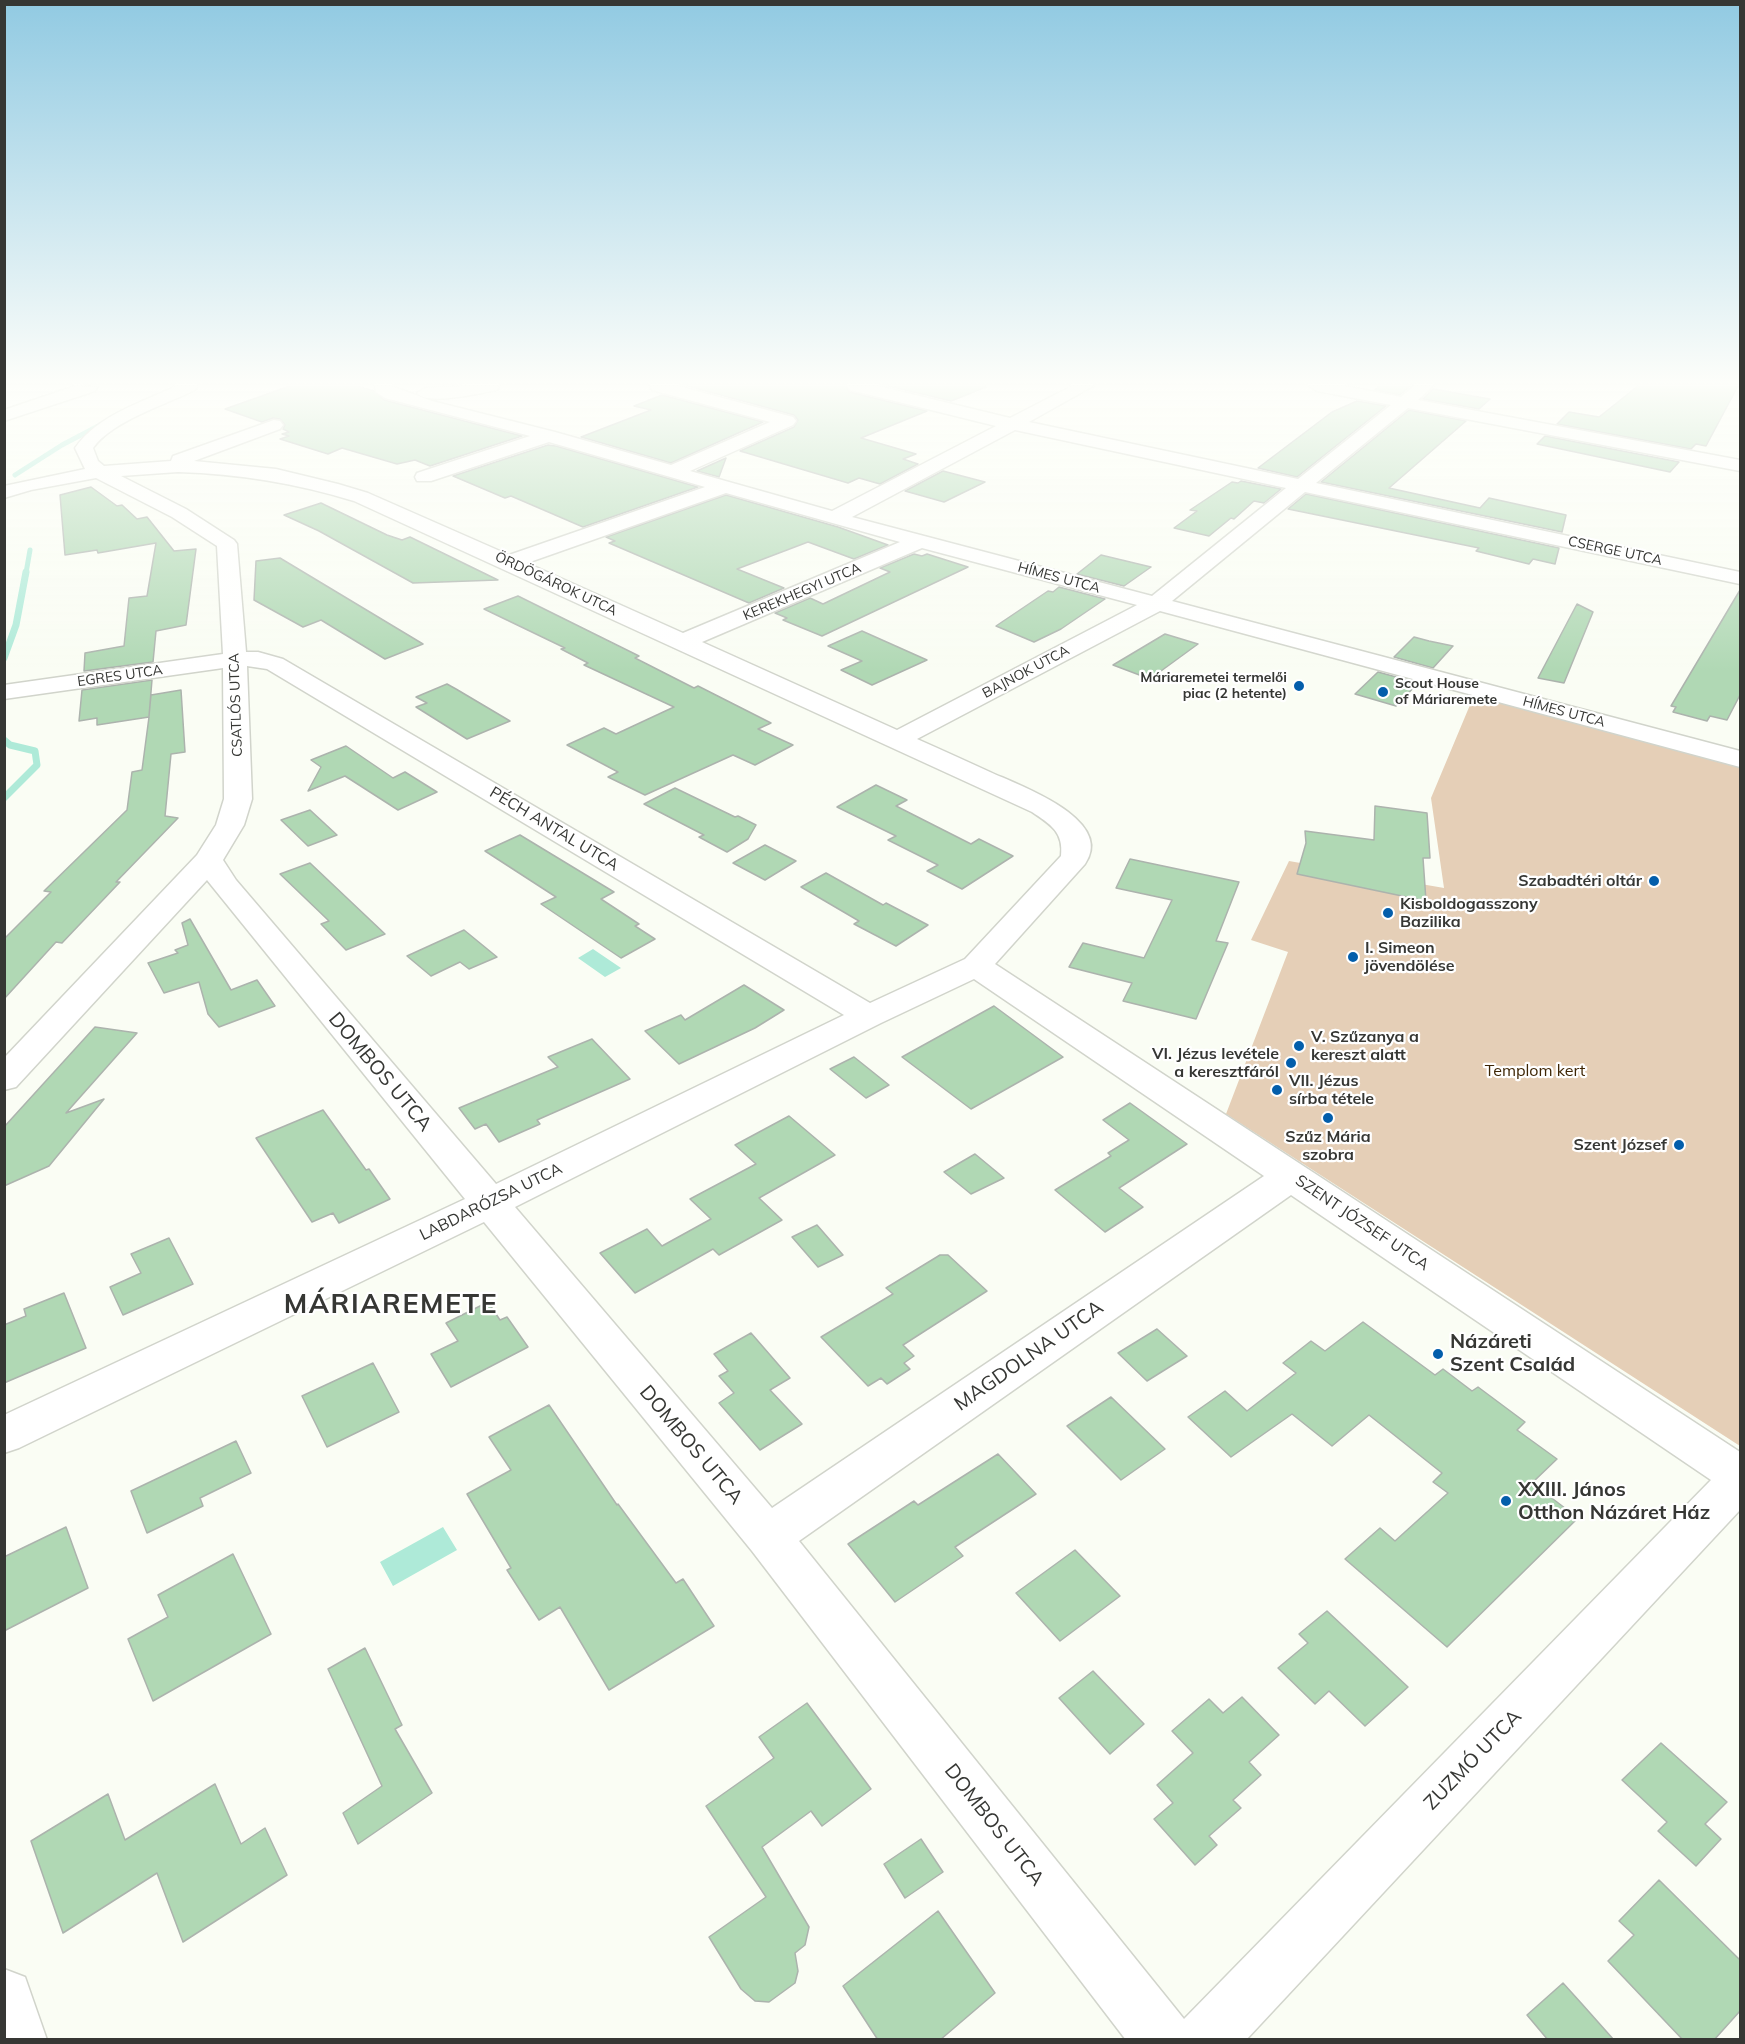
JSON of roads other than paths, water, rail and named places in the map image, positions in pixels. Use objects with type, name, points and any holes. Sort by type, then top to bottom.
[{"type":"street","name":"ÖRDÖGÁROK UTCA","points":[[7,489],[48,481]]},
{"type":"street","name":"CSATLÓS UTCA","points":[[4,1079],[209,860],[230,825],[238,799],[235,659],[227,544],[179,513],[117,481]]},
{"type":"street","name":"ÖRDÖGÁROK UTCA","points":[[304,481],[361,497],[1042,806],[1074,832],[1077,846],[1075,858],[976,966]]},
{"type":"street","name":"HÍMES UTCA","points":[[705,481],[920,542],[1740,759]]},
{"type":"street","points":[[834,518],[903,481]]},
{"type":"street","name":"CSERGE UTCA","points":[[1292,481],[1740,578]]},
{"type":"street","name":"BAJNOK UTCA","points":[[895,741],[1157,604],[1165,595],[1308,481]]},
{"type":"street","points":[[508,562],[724,487]]},
{"type":"street","name":"KEREKHEGYI UTCA","points":[[683,642],[920,542]]},
{"type":"street","name":"EGRES UTCA","points":[[12,691],[235,659]]},
{"type":"street","name":"PÉCH ANTAL UTCA","points":[[235,659],[258,659],[275,664],[869,1016]]},
{"type":"street","name":"DOMBOS UTCA","points":[[209,860],[225,885],[768,1537],[1163,2040]]},
{"type":"street","name":"LABDARÓZSA UTCA","points":[[4,1435],[490,1203],[869,1016],[976,966]]},
{"type":"street","name":"SZENT JÓZSEF UTCA","points":[[976,966],[1740,1478]]},
{"type":"street","name":"MAGDOLNA UTCA","points":[[768,1537],[1291,1176]]},
{"type":"street","name":"ZUZMÓ UTCA","points":[[1204,2040],[1740,1478]]},
{"type":"street","points":[[4,1998],[17,2040]]},
{"type":"waterway","points":[[26,573],[30,550]]},
{"type":"waterway","points":[[4,658],[16,625],[26,572]]},
{"type":"waterway","points":[[4,740],[10,745],[35,751],[37,765],[4,798]]},
{"type":"place","name":"Máriaremetei termelői piac (2 hetente)","points":[[1299,686]]},
{"type":"place","name":"Scout House of Máriaremete","points":[[1383,692]]},
{"type":"place","name":"Szabadtéri oltár","points":[[1654,881]]},
{"type":"place","name":"Kisboldogasszony Bazilika","points":[[1388,913]]},
{"type":"place","name":"I. Simeon jövendölése","points":[[1353,957]]},
{"type":"place","name":"V. Szűzanya a kereszt alatt","points":[[1299,1046]]},
{"type":"place","name":"VI. Jézus levétele a keresztfáról","points":[[1291,1063]]},
{"type":"place","name":"VII. Jézus sírba tétele","points":[[1277,1090]]},
{"type":"place","name":"Szűz Mária szobra","points":[[1328,1118]]},
{"type":"place","name":"Szent József","points":[[1679,1145]]},
{"type":"place","name":"Názáreti Szent Család","points":[[1438,1354]]},
{"type":"place","name":"XXIII. János Otthon Názáret Ház","points":[[1506,1501]]},
{"type":"district","name":"MÁRIAREMETE","points":[[391,1305]]},
{"type":"park label","name":"Templom kert","points":[[1535,1071]]}]
